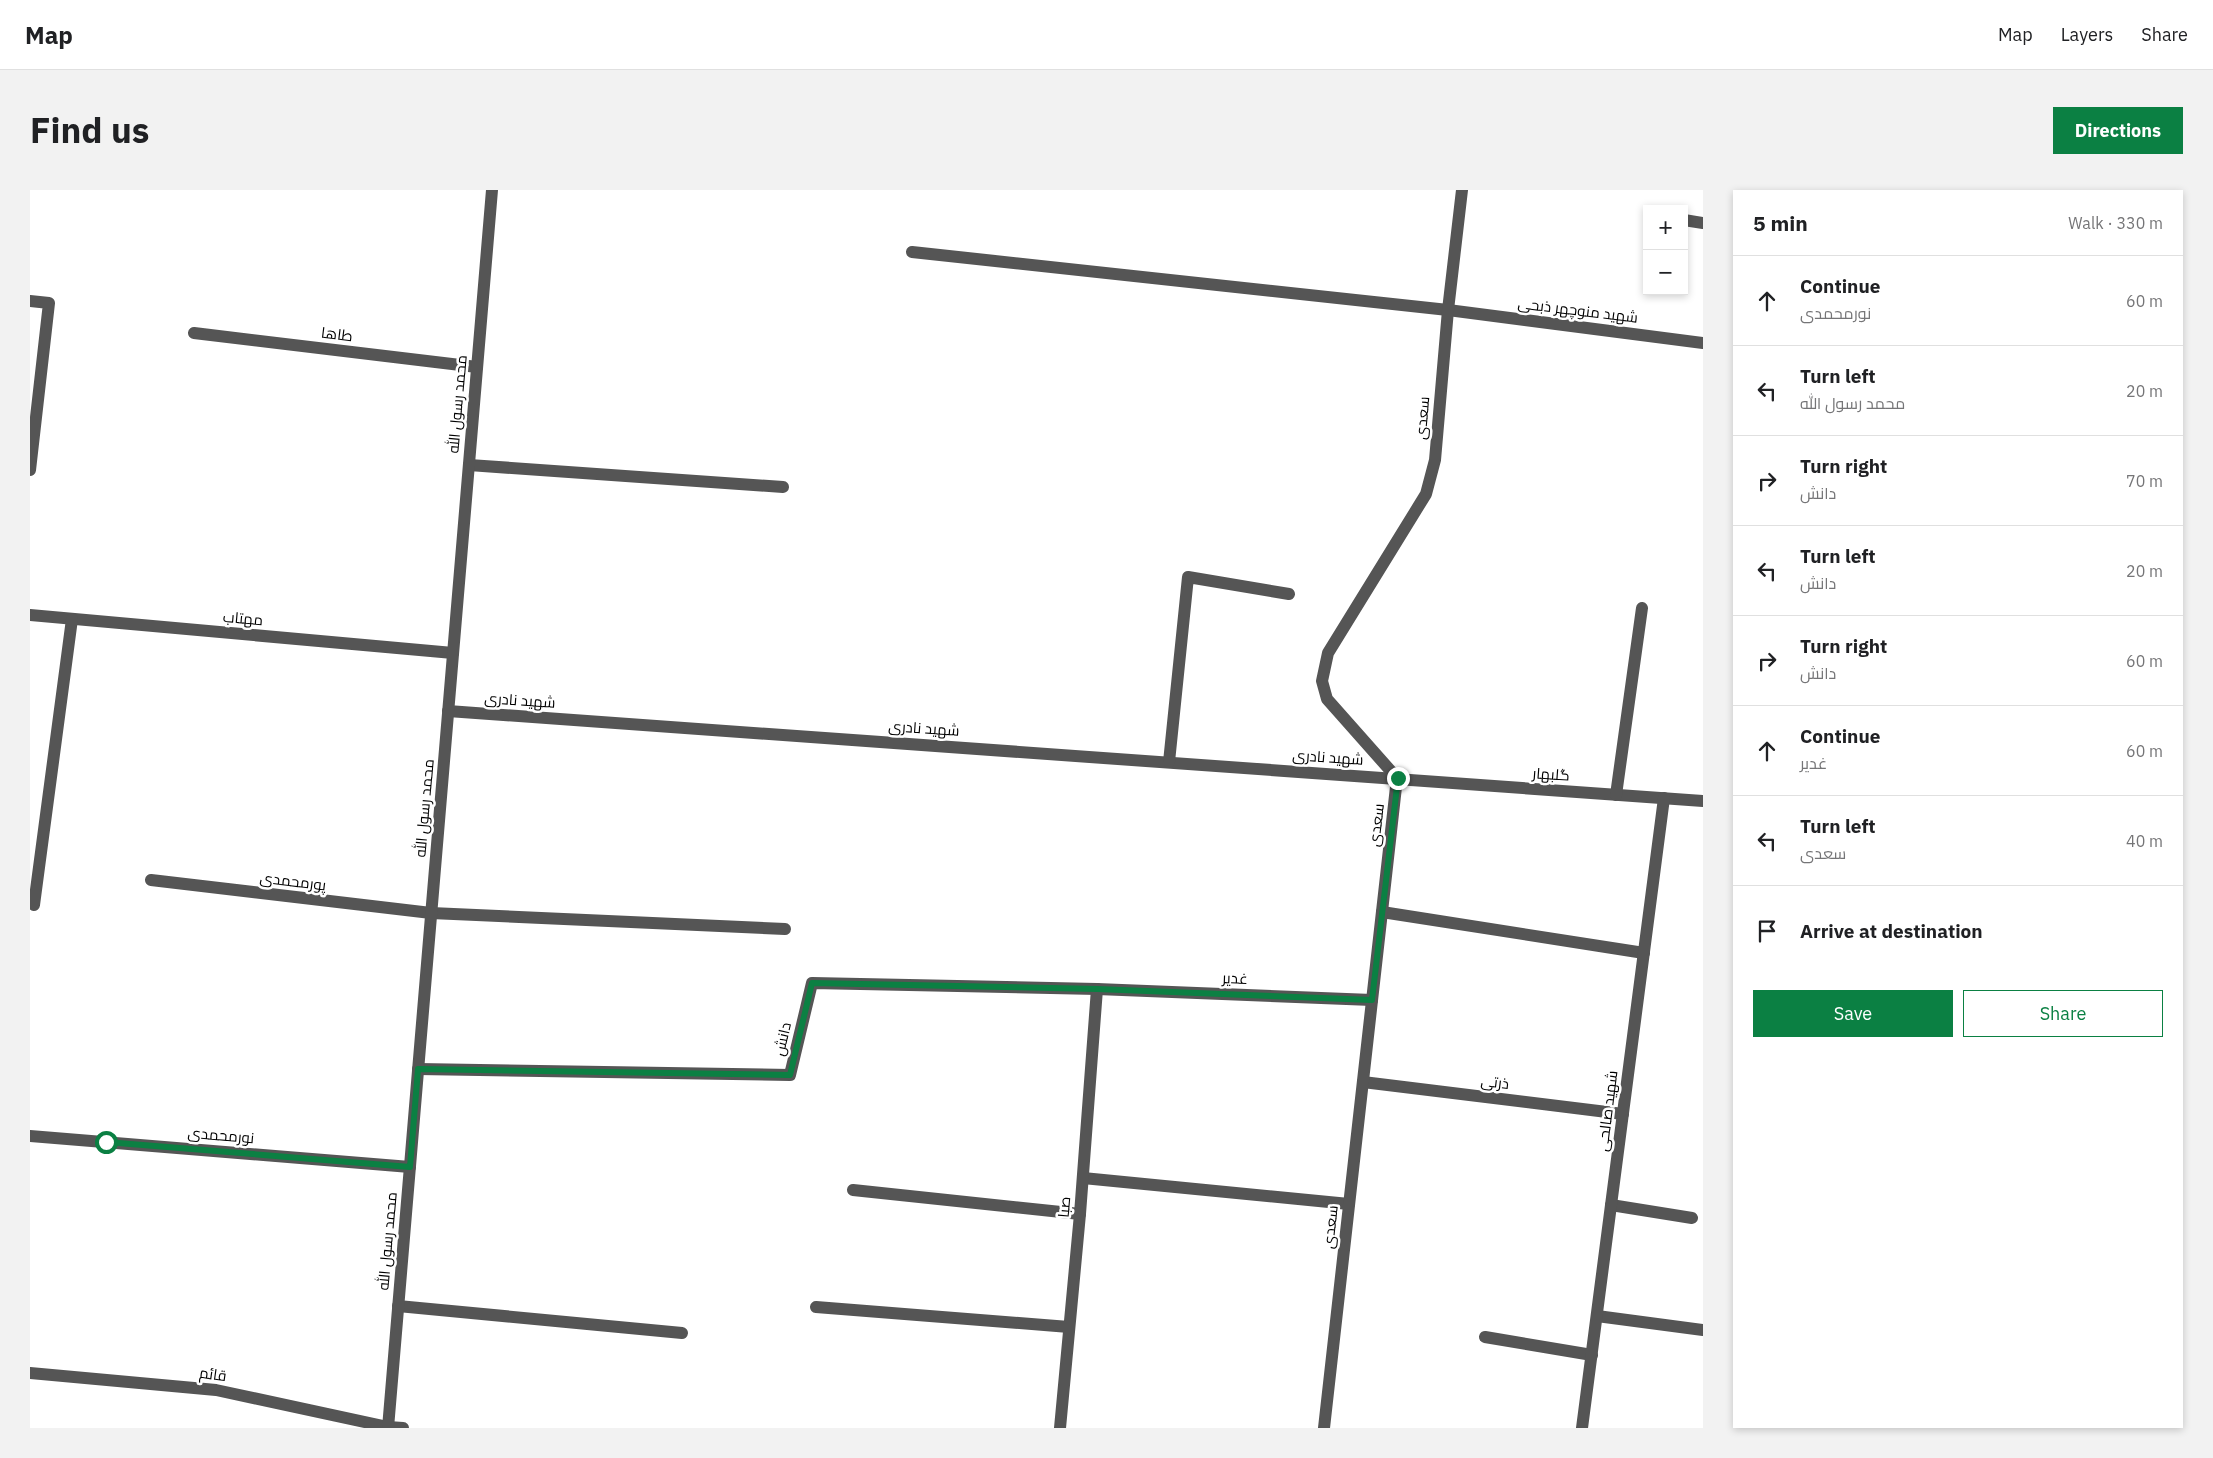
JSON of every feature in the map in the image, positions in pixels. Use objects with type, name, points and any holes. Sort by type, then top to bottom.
[{"type":"street","name":"محمد رسول الله","points":[[388,1427],[492,190]]},
{"type":"street","name":"سعدی","points":[[1324,1428],[1398,778],[1327,699],[1322,681],[1328,652],[1426,494],[1435,460],[1448,310],[1462,190]]},
{"type":"street","points":[[1688,221],[1703,223]]},
{"type":"street","name":"شهید منوچهر ذبحی","points":[[912,252],[1448,310],[1703,343]]},
{"type":"street","points":[[30,301],[49,303],[30,470]]},
{"type":"street","name":"طاها","points":[[194,333],[477,367]]},
{"type":"street","points":[[469,465],[782,488]]},
{"type":"street","points":[[1169,762],[1188,578],[1289,594]]},
{"type":"street","points":[[1616,795],[1642,608]]},
{"type":"street","name":"مهتاب","points":[[30,615],[453,653]]},
{"type":"street","points":[[34,905],[72,619]]},
{"type":"street","name":"شهید نادری","points":[[448,711],[1398,778]]},
{"type":"street","name":"گلبهار","points":[[1398,778],[1703,801]]},
{"type":"street","name":"شهید صالحی","points":[[1582,1428],[1664,798]]},
{"type":"street","name":"پورمحمدی","points":[[151,880],[431,913],[785,929]]},
{"type":"street","points":[[1382,912],[1644,953]]},
{"type":"street","name":"دانش","points":[[418,1069],[790,1075],[812,983],[1097,989]]},
{"type":"street","name":"غدیر","points":[[1097,989],[1372,1000]]},
{"type":"street","name":"صبا","points":[[1060,1428],[1080,1214],[1097,989]]},
{"type":"street","name":"ذرتی","points":[[1363,1082],[1623,1114]]},
{"type":"street","name":"نورمحمدی","points":[[30,1136],[410,1167]]},
{"type":"street","points":[[1083,1178],[1349,1204]]},
{"type":"street","points":[[852,1190],[1080,1214]]},
{"type":"street","points":[[1611,1205],[1692,1218]]},
{"type":"street","points":[[398,1306],[682,1333]]},
{"type":"street","points":[[816,1307],[1069,1327]]},
{"type":"street","points":[[1597,1316],[1703,1330]]},
{"type":"street","points":[[1485,1337],[1592,1354]]},
{"type":"street","name":"قائم","points":[[30,1373],[216,1390],[388,1427],[403,1428]]},
{"type":"route","points":[[106,1142],[410,1167],[418,1069],[790,1075],[812,983],[1097,989],[1372,1000],[1398,778]]}]
